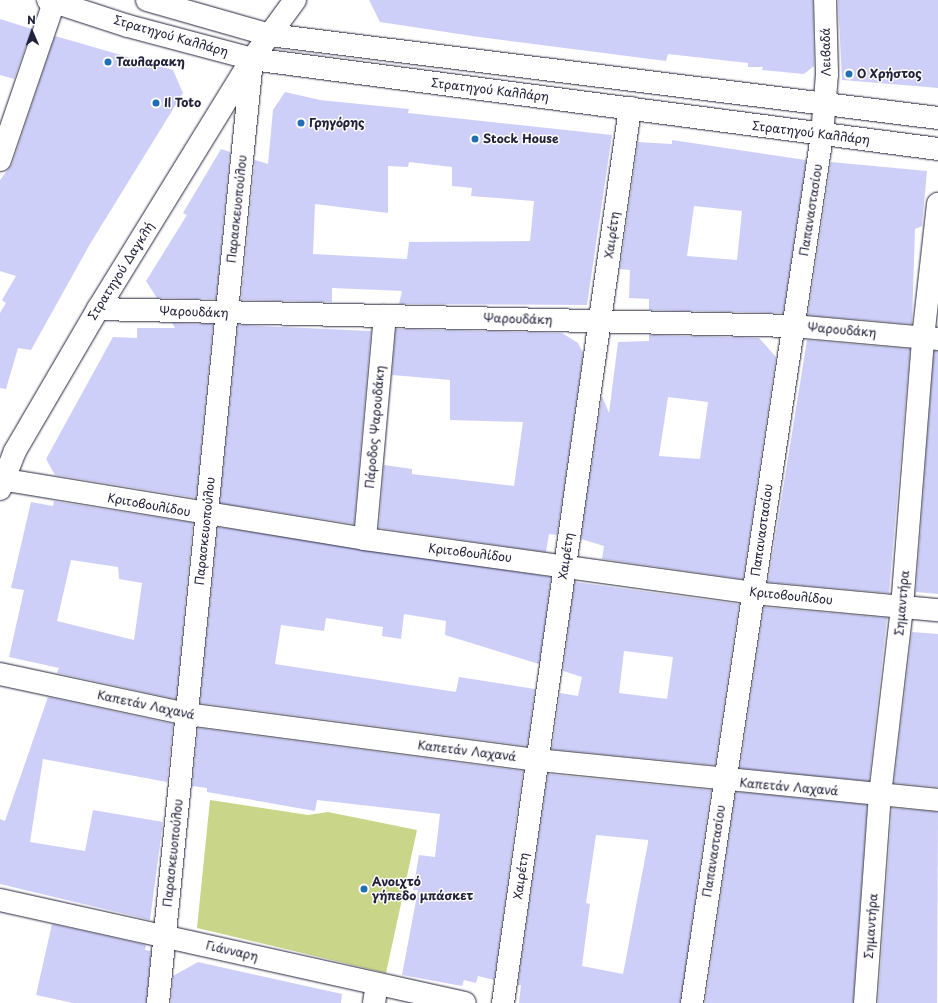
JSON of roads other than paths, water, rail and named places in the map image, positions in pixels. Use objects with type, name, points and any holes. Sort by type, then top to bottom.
[{"type":"street","points":[[270,35],[295,0]]},
{"type":"street","name":"Λειβαδά","points":[[825,0],[825,105]]},
{"type":"street","points":[[0,160],[51,1]]},
{"type":"street","name":"Στρατηγού Καλλάρη","points":[[51,1],[128,26],[252,59],[630,108],[822,135],[938,149]]},
{"type":"street","points":[[155,1],[270,35],[938,118]]},
{"type":"street","name":"Στρατηγού Δαγκλή","points":[[1,482],[15,451],[98,309],[252,59],[270,35]]},
{"type":"street","name":"Παρασκευοπούλου","points":[[158,1003],[252,59]]},
{"type":"street","name":"Παπαναστασίου","points":[[692,1003],[822,135],[825,105]]},
{"type":"street","name":"Χαιρέτη","points":[[503,1003],[630,108]]},
{"type":"street","name":"Σημαντήρα","points":[[865,1003],[880,795],[931,339],[938,204]]},
{"type":"street","name":"Ψαρουδάκη","points":[[98,309],[793,326],[931,339]]},
{"type":"street","name":"Πάροδος Ψαρουδάκη","points":[[365,539],[385,316]]},
{"type":"street","name":"Κριτοβουλίδου","points":[[1,482],[206,516],[365,539],[565,565],[753,593],[938,610]]},
{"type":"street","name":"Καπετάν Λαχανά","points":[[0,674],[186,714],[538,760],[725,782],[938,800]]},
{"type":"street","name":"Γιάνναρη","points":[[0,900],[164,936],[375,993],[464,1003]]},
{"type":"place","name":"Ταυλαρακη","points":[[108,62]]},
{"type":"place","name":"Ο Χρήστος","points":[[849,74]]},
{"type":"place","name":"Il Toto","points":[[156,103]]},
{"type":"place","name":"Γρηγόρης","points":[[301,123]]},
{"type":"place","name":"Stock House","points":[[475,139]]},
{"type":"place","name":"Ανοιχτό γήπεδο μπάσκετ","points":[[364,889]]}]
